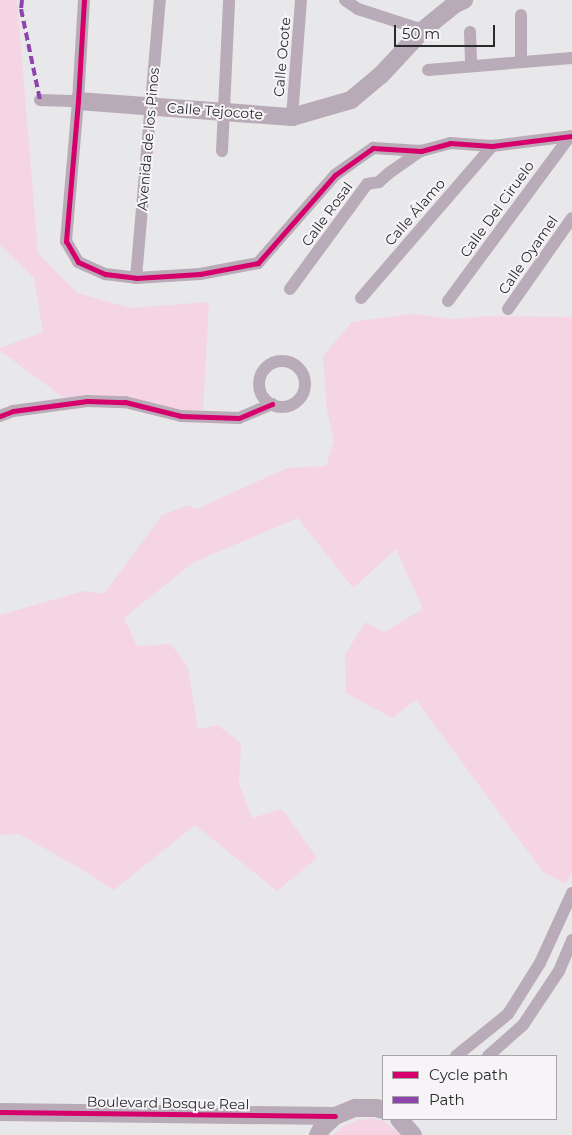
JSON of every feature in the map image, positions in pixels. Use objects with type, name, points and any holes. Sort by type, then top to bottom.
[{"type":"street","points":[[84,0],[78,101],[66,241],[78,262],[105,274],[136,278],[200,274],[258,263],[335,175],[373,148],[421,151],[450,143],[492,146],[571,136]]},
{"type":"street","name":"Avenida de los Pinos","points":[[136,278],[160,0]]},
{"type":"street","points":[[222,151],[229,0]]},
{"type":"street","name":"Calle Ocote","points":[[292,117],[302,0]]},
{"type":"street","points":[[345,0],[358,9],[423,30]]},
{"type":"street","points":[[292,117],[351,100],[381,75],[423,30],[457,1]]},
{"type":"street","points":[[521,15],[522,62]]},
{"type":"street","points":[[470,32],[471,66]]},
{"type":"street","points":[[428,70],[572,58]]},
{"type":"street","name":"Calle Tejocote","points":[[40,100],[78,101],[292,117]]},
{"type":"street","name":"Calle Del Ciruelo","points":[[448,301],[571,136]]},
{"type":"street","name":"Calle Álamo","points":[[361,298],[492,146]]},
{"type":"street","name":"Calle Rosal","points":[[290,289],[367,184],[379,182],[388,172],[421,151]]},
{"type":"street","name":"Calle Oyamel","points":[[508,309],[572,218]]},
{"type":"street","points":[[0,416],[14,411],[87,401],[125,402],[181,416],[239,418],[272,404]]},
{"type":"street","points":[[457,1055],[508,1014],[540,963],[572,893]]},
{"type":"street","points":[[489,1055],[523,1025],[559,972],[572,940]]},
{"type":"street","points":[[318,1135],[322,1128],[335,1116],[355,1108],[381,1107]]},
{"type":"street","name":"Boulevard Bosque Real","points":[[0,1112],[335,1116]]},
{"type":"shaded area","points":[[0,0],[17,0],[38,253],[77,293],[130,308],[209,302],[203,412],[174,409],[128,397],[63,397],[0,351],[0,348],[43,332],[34,278],[0,245]]},
{"type":"shaded area","points":[[412,314],[454,319],[490,316],[572,317],[572,872],[566,884],[543,872],[416,700],[392,718],[346,693],[345,655],[365,622],[384,632],[423,609],[396,549],[353,588],[298,518],[194,562],[124,618],[137,646],[171,644],[188,668],[198,729],[217,725],[241,743],[239,784],[252,818],[282,809],[317,858],[277,891],[195,825],[114,890],[19,834],[0,835],[0,615],[84,591],[104,594],[162,515],[189,505],[197,509],[287,468],[326,466],[334,441],[327,411],[323,356],[352,322]]},
{"type":"shaded area","points":[[371,1118],[383,1121],[402,1135],[333,1135],[344,1126],[357,1120]]},
{"type":"marked path","points":[[22,0],[21,9],[40,100]]},
{"type":"cycle path","points":[[84,0],[78,101],[66,241],[78,262],[105,274],[136,278],[200,274],[258,263],[335,175],[373,148],[421,151],[450,143],[492,146],[572,136]]},
{"type":"cycle path","points":[[0,416],[13,411],[87,401],[125,402],[181,416],[239,418],[272,404]]},
{"type":"cycle path","points":[[0,1112],[335,1116]]}]
